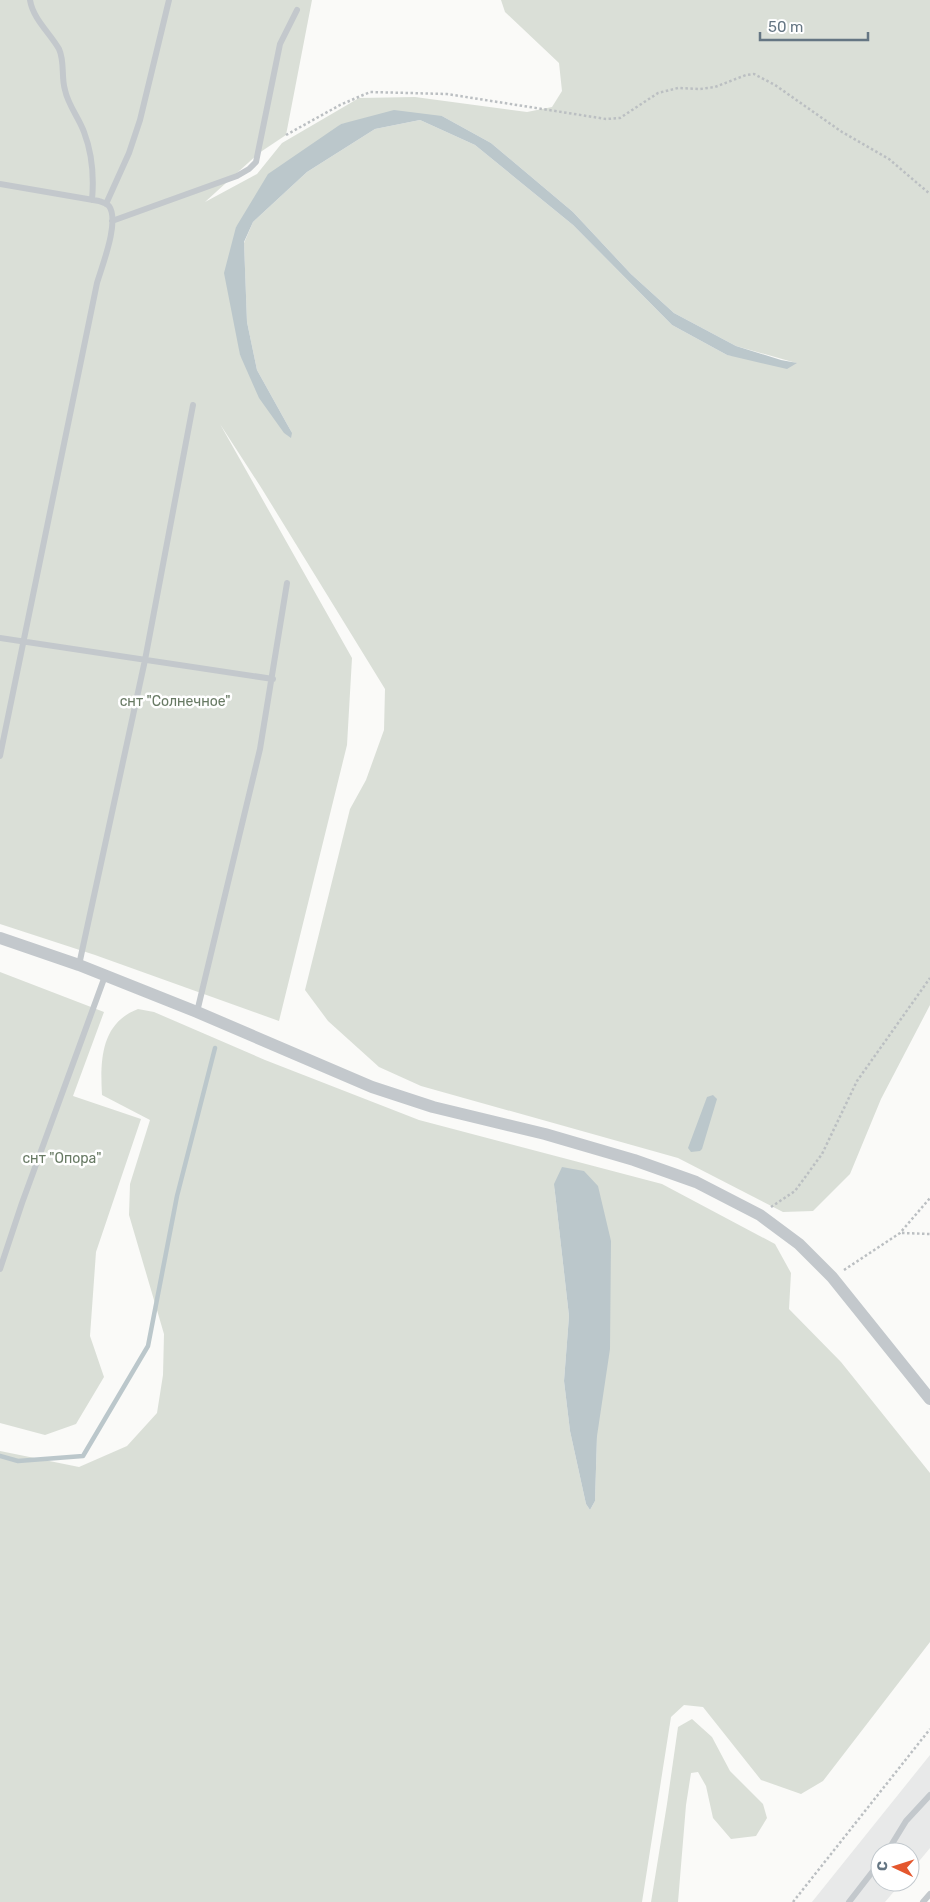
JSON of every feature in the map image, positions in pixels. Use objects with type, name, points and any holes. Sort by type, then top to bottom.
[{"type":"street","points":[[0,938],[79,965],[197,1012],[372,1087],[433,1107],[546,1134],[634,1160],[696,1182],[760,1215],[799,1244],[832,1277],[930,1399]]},
{"type":"lane","points":[[30,0],[36,16],[60,50],[63,61],[62,73],[65,92],[85,133],[94,178],[92,200]]},
{"type":"lane","points":[[106,204],[140,120],[170,0]]},
{"type":"lane","points":[[112,221],[249,170],[256,162],[280,44],[297,10]]},
{"type":"lane","points":[[0,184],[106,204],[110,208],[112,221],[109,243],[97,283],[0,756]]},
{"type":"lane","points":[[79,965],[145,660],[193,405]]},
{"type":"lane","points":[[197,1012],[260,749],[287,583]]},
{"type":"lane","points":[[0,638],[272,679]]},
{"type":"lane","points":[[0,1270],[22,1203],[106,976]]},
{"type":"lane","points":[[893,1842],[906,1821],[930,1795]]},
{"type":"lane","points":[[849,1902],[870,1875]]},
{"type":"lane","points":[[923,1902],[930,1894]]},
{"type":"path","points":[[286,134],[340,105],[370,92],[447,94],[606,120],[620,118],[658,93],[678,88],[700,89],[754,74],[775,85],[842,132],[889,159],[930,194]]},
{"type":"path","points":[[760,1215],[795,1191],[822,1154],[857,1081],[930,978]]},
{"type":"path","points":[[832,1277],[900,1233],[930,1198]]},
{"type":"path","points":[[900,1233],[930,1234]]},
{"type":"path","points":[[793,1902],[930,1729]]},
{"type":"shaded area","points":[[394,110],[442,116],[491,143],[573,212],[631,274],[674,313],[736,346],[797,363],[787,369],[727,355],[672,325],[573,225],[475,145],[420,120],[375,129],[307,172],[253,222],[244,242],[247,322],[257,370],[292,433],[291,438],[284,433],[259,398],[240,355],[224,273],[236,227],[268,174],[341,124]]},
{"type":"shaded area","points":[[713,1095],[717,1099],[702,1149],[691,1152],[688,1148],[707,1097]]},
{"type":"shaded area","points":[[562,1167],[584,1171],[598,1186],[611,1241],[610,1349],[597,1436],[595,1501],[590,1510],[586,1504],[570,1431],[564,1381],[569,1316],[554,1184]]},
{"type":"shaded area","points":[[930,1755],[930,1848],[920,1860],[920,1842],[870,1842],[870,1892],[894,1892],[885,1902],[812,1902]]},
{"type":"green space","name":"снт \"Солнечное\"","points":[[0,0],[312,0],[286,135],[259,153],[205,202],[257,174],[282,143],[359,98],[415,97],[527,112],[552,107],[562,91],[559,63],[505,12],[501,0],[930,0],[930,1005],[881,1099],[850,1174],[813,1211],[783,1212],[678,1158],[421,1086],[379,1067],[328,1021],[305,990],[350,809],[366,780],[384,730],[385,689],[220,424],[352,658],[347,745],[279,1021],[95,955],[0,924]],"holes":[[[442,116],[491,143],[573,212],[631,274],[674,313],[736,346],[796,363],[727,355],[672,325],[573,225],[475,145],[420,120],[375,129],[307,172],[253,222],[244,243],[247,322],[257,370],[292,433],[240,355],[236,227],[341,124]]]},
{"type":"green space","name":"снт \"Опора\"","points":[[0,972],[104,1012],[73,1096],[141,1119],[96,1252],[90,1336],[104,1377],[76,1424],[45,1435],[0,1423]]},
{"type":"green space","points":[[138,1009],[154,1012],[265,1060],[419,1120],[662,1184],[775,1244],[791,1273],[789,1309],[841,1362],[930,1473],[930,1642],[823,1781],[801,1794],[761,1780],[703,1707],[684,1705],[671,1717],[642,1902],[0,1902],[0,1451],[79,1467],[127,1446],[157,1413],[163,1375],[164,1334],[129,1215],[130,1184],[150,1120],[102,1095],[102,1069],[105,1044],[116,1023]],"holes":[[[554,1184],[597,1436],[595,1501],[590,1510],[586,1504],[570,1431],[564,1381],[569,1316]]]},
{"type":"green space","points":[[692,1719],[712,1737],[730,1771],[763,1804],[767,1818],[756,1836],[731,1839],[713,1818],[706,1786],[698,1772],[691,1773],[686,1805],[678,1902],[651,1902],[678,1727]]},
{"type":"waterway","points":[[0,1456],[18,1461],[83,1456],[148,1346],[177,1196],[215,1048]]}]
